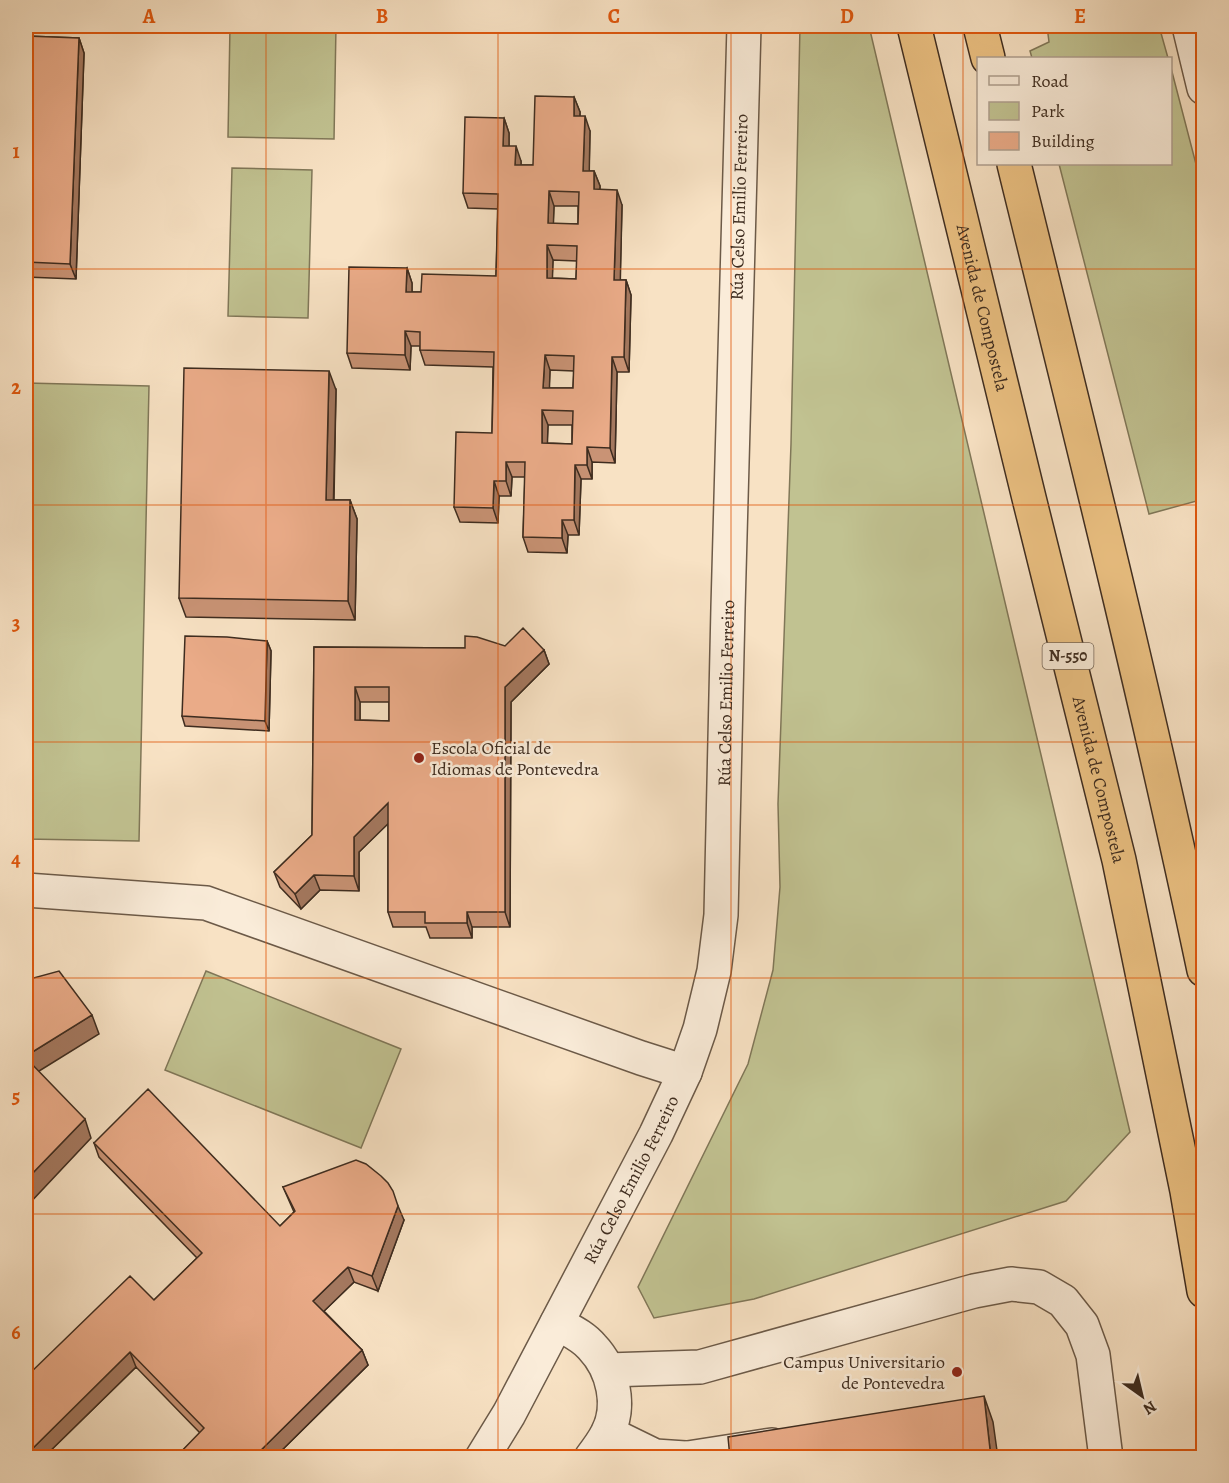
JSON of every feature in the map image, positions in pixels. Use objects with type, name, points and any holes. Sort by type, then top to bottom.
[{"type":"highway","name":"Avenida de Compostela","points":[[914,26],[1119,860],[1187,1191],[1203,1291]]},
{"type":"highway","points":[[980,26],[988,57]]},
{"type":"highway","points":[[1014,165],[1104,531],[1176,841],[1203,970]]},
{"type":"street","name":"Rúa Celso Emilio Ferreiro","points":[[482,1457],[509,1414],[656,1134],[685,1072],[700,1029],[714,971],[721,915],[744,26]]},
{"type":"street","points":[[1189,26],[1203,88]]},
{"type":"street","points":[[26,890],[206,903],[685,1072]]},
{"type":"street","points":[[608,1370],[700,1367],[974,1291],[1011,1284],[1039,1287],[1063,1301],[1082,1325],[1093,1355],[1106,1458]]},
{"type":"street","points":[[557,1323],[593,1347],[608,1370],[613,1383],[615,1410],[600,1445],[671,1457],[804,1440]]},
{"type":"green space","points":[[230,26],[336,26],[334,139],[228,137]]},
{"type":"green space","points":[[800,26],[869,26],[1130,1132],[1066,1201],[754,1299],[654,1318],[638,1287],[748,1064],[773,970],[780,887],[778,804],[791,444]]},
{"type":"green space","points":[[1047,26],[1159,26],[1168,57],[1032,57],[1030,51],[1049,42]]},
{"type":"green space","points":[[1172,72],[1203,191],[1204,499],[1149,514],[1059,165],[1172,165]]},
{"type":"green space","points":[[232,168],[312,170],[308,318],[228,316]]},
{"type":"green space","points":[[26,383],[149,386],[139,841],[26,839]]},
{"type":"green space","points":[[206,971],[401,1049],[361,1148],[165,1070]]},
{"type":"building","points":[[26,36],[79,38],[70,264],[26,262]]},
{"type":"building","points":[[535,96],[574,97],[574,116],[585,116],[583,171],[594,171],[594,189],[617,190],[614,280],[626,280],[624,357],[612,357],[610,448],[587,447],[587,465],[575,465],[574,520],[562,520],[562,538],[523,537],[525,462],[506,462],[506,481],[494,481],[493,508],[454,507],[456,432],[492,433],[494,352],[420,350],[420,332],[405,331],[405,355],[347,353],[349,267],[407,268],[406,292],[421,292],[422,274],[496,276],[498,194],[463,193],[465,117],[504,118],[503,146],[516,146],[515,165],[533,165]],"holes":[[[549,191],[579,192],[578,224],[548,223]],[[547,245],[577,246],[576,279],[547,278]],[[545,355],[574,356],[573,388],[543,388]],[[542,410],[573,411],[572,444],[542,443]]]},
{"type":"building","points":[[184,368],[329,371],[326,500],[350,500],[348,601],[179,598]]},
{"type":"building","points":[[523,628],[544,650],[505,687],[505,912],[467,912],[467,923],[425,923],[425,912],[388,912],[388,803],[354,837],[354,876],[314,875],[295,894],[274,872],[312,835],[314,647],[465,648],[465,636],[477,637],[505,646]],"holes":[[[355,687],[389,687],[389,721],[355,720]]]},
{"type":"building","points":[[185,636],[267,641],[265,721],[182,716]]},
{"type":"building","points":[[59,971],[92,1015],[26,1056],[26,980]]},
{"type":"building","points":[[26,1058],[85,1119],[26,1180]]},
{"type":"building","points":[[148,1089],[280,1226],[295,1211],[283,1187],[356,1160],[366,1164],[388,1183],[398,1206],[372,1276],[348,1267],[313,1301],[362,1350],[253,1458],[175,1458],[204,1428],[130,1352],[26,1455],[26,1377],[130,1276],[154,1300],[202,1253],[94,1143]]},
{"type":"building","points":[[984,1396],[991,1458],[730,1458],[728,1437]]},
{"type":"place","name":"Escola Oficial de Idiomas de Pontevedra","points":[[419,758]]},
{"type":"place","name":"Campus Universitario de Pontevedra","points":[[957,1372]]}]
